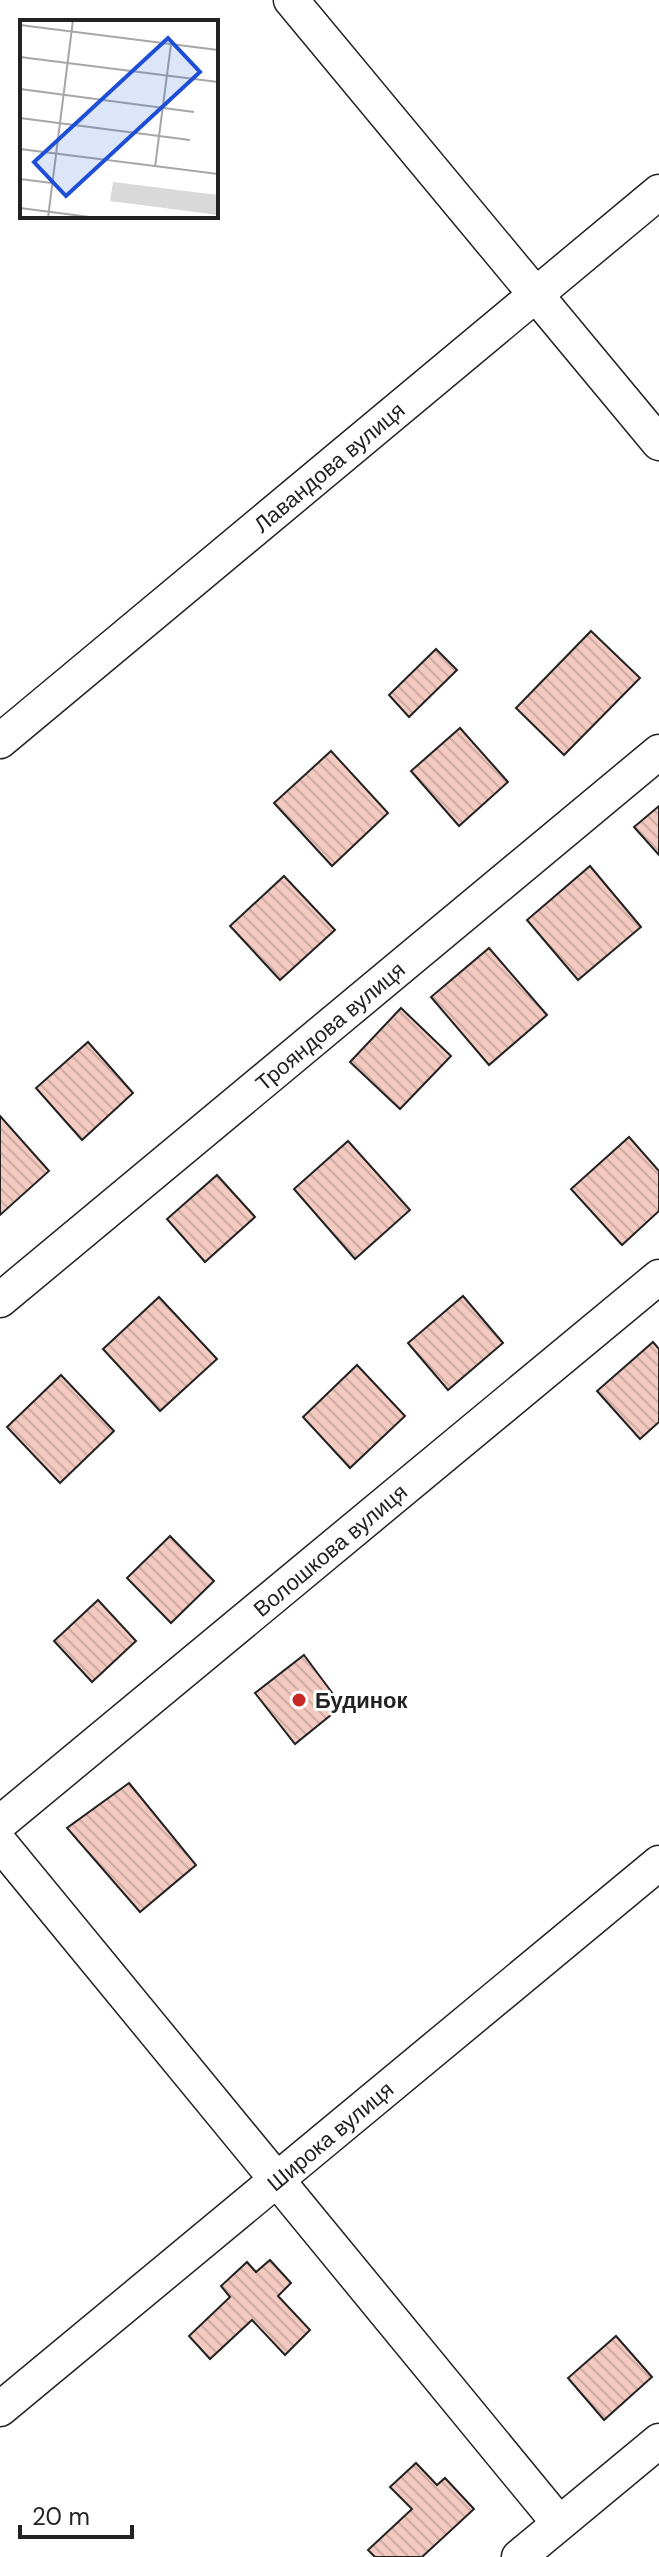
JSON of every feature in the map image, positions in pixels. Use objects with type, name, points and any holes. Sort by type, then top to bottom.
[{"type":"street","points":[[291,0],[659,443]]},
{"type":"street","name":"Лавандова вулиця","points":[[0,741],[659,192]]},
{"type":"street","name":"Трояндова вулиця","points":[[0,1300],[659,752]]},
{"type":"street","name":"Волошкова вулиця","points":[[0,1823],[659,1277]]},
{"type":"street","points":[[0,1843],[279,2178],[559,2523]]},
{"type":"street","name":"Широка вулиця","points":[[0,2409],[659,1863]]},
{"type":"street","points":[[519,2557],[659,2441]]},
{"type":"building","points":[[591,631],[640,678],[564,755],[516,708]]},
{"type":"building","points":[[436,649],[457,670],[409,717],[389,695]]},
{"type":"building","points":[[460,728],[508,782],[459,826],[411,771]]},
{"type":"building","points":[[331,751],[388,813],[332,866],[274,803]]},
{"type":"building","points":[[659,806],[659,855],[634,827]]},
{"type":"building","points":[[590,866],[641,927],[578,980],[527,920]]},
{"type":"building","points":[[284,876],[335,930],[280,980],[230,926]]},
{"type":"building","points":[[489,948],[547,1015],[489,1065],[431,997]]},
{"type":"building","points":[[401,1008],[451,1056],[400,1109],[350,1062]]},
{"type":"building","points":[[88,1042],[133,1093],[82,1140],[36,1088]]},
{"type":"building","points":[[0,1116],[49,1171],[0,1215]]},
{"type":"building","points":[[629,1137],[659,1171],[659,1211],[622,1245],[571,1189]]},
{"type":"building","points":[[348,1141],[410,1210],[355,1259],[294,1189]]},
{"type":"building","points":[[217,1175],[255,1217],[205,1262],[167,1219]]},
{"type":"building","points":[[463,1296],[503,1343],[448,1390],[408,1343]]},
{"type":"building","points":[[159,1297],[217,1359],[160,1411],[103,1349]]},
{"type":"building","points":[[653,1342],[659,1349],[659,1422],[640,1439],[597,1391]]},
{"type":"building","points":[[357,1365],[405,1416],[350,1468],[303,1417]]},
{"type":"building","points":[[61,1375],[114,1431],[60,1483],[7,1427]]},
{"type":"building","points":[[170,1536],[214,1581],[171,1623],[127,1578]]},
{"type":"building","points":[[98,1600],[136,1641],[92,1682],[54,1641]]},
{"type":"building","name":"Будинок","points":[[304,1655],[342,1706],[295,1744],[255,1693]]},
{"type":"building","points":[[129,1783],[196,1865],[140,1912],[67,1828]]},
{"type":"building","points":[[270,2260],[291,2283],[278,2296],[310,2330],[285,2355],[252,2320],[210,2359],[189,2336],[230,2297],[221,2286],[247,2262],[256,2272]]},
{"type":"building","points":[[616,2336],[652,2377],[604,2420],[568,2378]]},
{"type":"building","points":[[416,2463],[437,2485],[445,2478],[474,2509],[422,2557],[375,2557],[368,2550],[412,2509],[390,2487]]},
{"type":"place","name":"Будинок","points":[[299,1700]]}]
